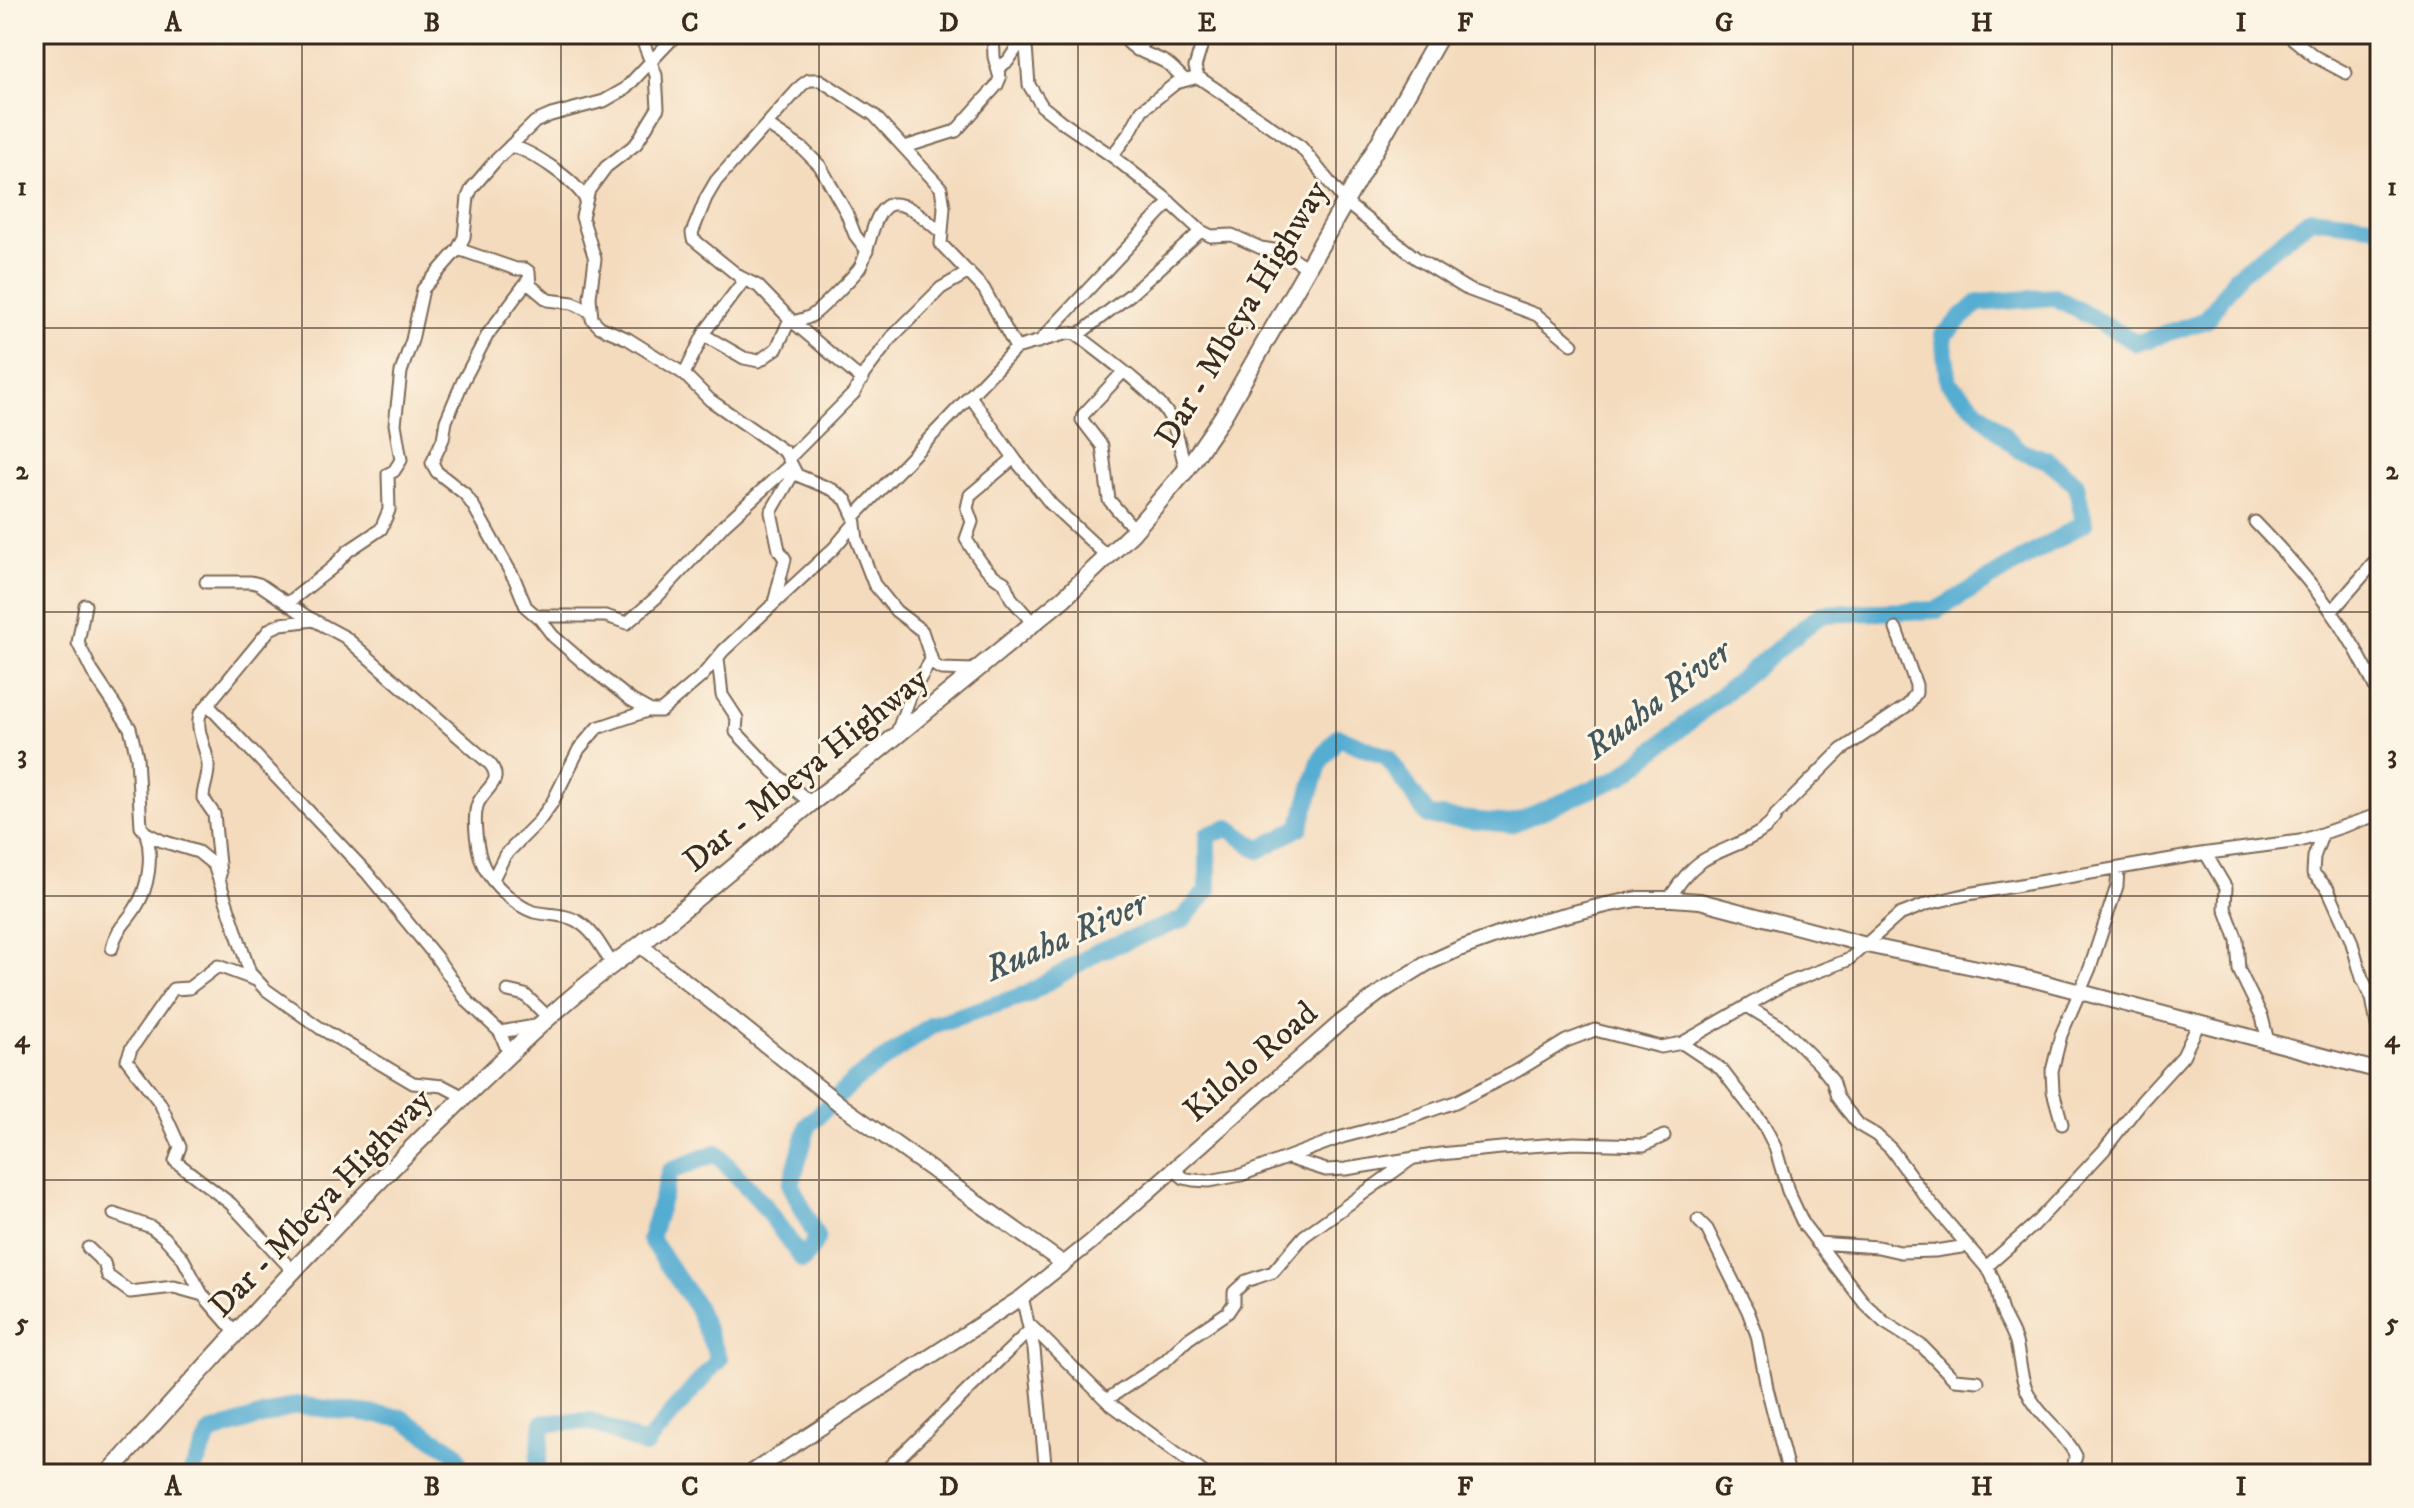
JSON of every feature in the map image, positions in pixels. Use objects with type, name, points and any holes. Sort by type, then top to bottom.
[{"type":"highway","name":"Dar - Mbeya Highway","points":[[108,1474],[293,1271],[410,1149],[509,1054],[612,964],[640,945],[1033,623],[1135,530],[1186,470],[1223,416],[1441,34]]},
{"type":"main road","name":"Kilolo Road","points":[[749,1474],[1022,1297],[1064,1264],[1341,1022],[1381,992],[1426,964],[1529,924],[1637,899],[1700,901],[1866,945],[2031,979],[2380,1071]]},
{"type":"main road","points":[[640,945],[842,1106],[1064,1264]]},
{"type":"street","points":[[640,34],[656,75],[658,108],[636,144],[619,155],[594,180],[586,200],[582,217],[595,259],[592,319],[600,327],[628,339],[684,374],[710,400],[782,450],[799,477],[833,490],[846,500],[874,584],[896,611],[922,631],[934,666],[974,670]]},
{"type":"street","points":[[905,147],[959,129],[997,85],[1000,78],[994,57],[993,34]]},
{"type":"street","points":[[998,68],[1008,61],[1026,34]]},
{"type":"street","points":[[1026,34],[1027,75],[1035,98],[1062,122],[1112,156],[1201,231],[1214,236],[1232,235],[1261,248],[1279,251],[1309,268]]},
{"type":"street","points":[[1122,34],[1136,50],[1164,61],[1184,79]]},
{"type":"street","points":[[1136,50],[1151,34]]},
{"type":"street","points":[[1205,34],[1195,67],[1198,77],[1306,151],[1346,203],[1416,258],[1446,277],[1467,289],[1525,309],[1548,323],[1572,344]]},
{"type":"street","points":[[2287,34],[2314,56],[2346,73]]},
{"type":"street","points":[[288,603],[348,551],[374,534],[386,519],[388,474],[401,460],[395,424],[401,372],[425,284],[458,249],[464,237],[468,197],[472,188],[535,122],[604,101],[625,89],[675,36]]},
{"type":"street","points":[[656,75],[675,36]]},
{"type":"street","points":[[1112,156],[1142,110],[1184,79],[1198,77]]},
{"type":"street","points":[[862,380],[792,320],[758,286],[740,277],[694,241],[692,233],[710,188],[809,80],[820,80],[874,115],[942,190],[941,244],[987,294],[1016,348]]},
{"type":"street","points":[[767,125],[803,149],[820,166],[855,235],[867,251]]},
{"type":"street","points":[[510,146],[528,152],[569,181],[586,200]]},
{"type":"street","points":[[1039,343],[1170,202]]},
{"type":"street","points":[[704,335],[744,358],[759,361],[777,348],[792,320],[815,313],[861,266],[877,216],[892,204],[914,212],[941,232]]},
{"type":"street","points":[[1078,335],[1131,294],[1201,231]]},
{"type":"street","points":[[458,249],[529,272],[528,280],[488,334],[463,381],[432,463],[437,472],[465,494],[515,580],[526,607],[584,663],[631,700],[649,710]]},
{"type":"street","points":[[537,616],[606,616],[627,623],[658,596],[725,524],[791,464],[842,406],[892,337],[941,288],[969,272]]},
{"type":"street","points":[[684,374],[718,311],[740,285],[740,277]]},
{"type":"street","points":[[528,280],[544,298],[573,303],[591,312]]},
{"type":"street","points":[[493,879],[505,855],[539,821],[552,803],[579,749],[597,728],[649,710],[661,711],[702,676],[718,657],[834,548],[854,520],[1016,348],[1068,333],[1078,335],[1169,414],[1186,470]]},
{"type":"street","points":[[1123,372],[1083,415],[1082,420],[1102,446],[1109,500],[1135,530]]},
{"type":"street","points":[[970,396],[1051,504],[1108,557]]},
{"type":"street","points":[[1014,458],[970,495],[967,508],[972,522],[966,539],[990,573],[1004,582],[1011,598],[1033,623]]},
{"type":"street","points":[[774,604],[785,559],[779,550],[771,512],[791,464]]},
{"type":"street","points":[[2255,522],[2333,610],[2355,644],[2380,698]]},
{"type":"street","points":[[2333,610],[2380,556]]},
{"type":"street","points":[[206,582],[251,582],[345,637],[496,771],[495,781],[477,805],[476,818],[481,859],[493,879],[530,911],[578,922],[595,937],[612,964]]},
{"type":"street","points":[[85,605],[78,643],[92,671],[130,728],[137,757],[140,825],[146,833],[150,864],[141,899],[115,934],[112,948]]},
{"type":"street","points":[[221,884],[214,814],[203,798],[208,763],[198,721],[200,714],[270,629],[281,624],[314,620]]},
{"type":"street","points":[[1669,899],[1680,882],[1701,861],[1769,826],[1776,815],[1841,750],[1908,705],[1916,693],[1916,685],[1896,629]]},
{"type":"street","points":[[718,657],[722,695],[737,718],[736,732],[774,772],[811,803]]},
{"type":"street","points":[[896,736],[911,694],[931,660]]},
{"type":"street","points":[[208,705],[367,873],[436,957],[467,1001],[500,1032],[509,1054]]},
{"type":"street","points":[[1173,1169],[1184,1178],[1209,1181],[1241,1175],[1342,1137],[1455,1102],[1517,1071],[1566,1041],[1595,1030],[1661,1047],[1682,1043],[1793,980],[1848,960],[1899,915],[1927,904],[1968,894],[2300,841],[2380,814]]},
{"type":"street","points":[[146,833],[198,852],[214,865],[245,960],[256,980]]},
{"type":"street","points":[[2322,835],[2314,857],[2313,873],[2328,889],[2351,940],[2358,967],[2372,998],[2380,1041]]},
{"type":"street","points":[[2206,854],[2226,888],[2225,908],[2237,940],[2239,970],[2262,1017],[2268,1041]]},
{"type":"street","points":[[2062,1124],[2053,1091],[2052,1071],[2061,1035],[2080,993],[2117,886],[2118,869]]},
{"type":"street","points":[[293,1271],[231,1204],[175,1161],[180,1147],[160,1103],[127,1060],[131,1049],[173,989],[189,988],[218,966],[256,980],[320,1028],[413,1083],[443,1086],[464,1097]]},
{"type":"street","points":[[500,1032],[546,1021],[525,995],[508,991]]},
{"type":"street","points":[[1747,1006],[1783,1028],[1819,1064],[1832,1080],[1837,1097],[1845,1108],[1859,1125],[1891,1149],[1926,1197],[1986,1267],[1996,1283],[2002,1313],[2015,1340],[2026,1389],[2076,1456],[2071,1474]]},
{"type":"street","points":[[1986,1267],[2034,1225],[2104,1150],[2142,1101],[2183,1056],[2198,1025]]},
{"type":"street","points":[[1682,1043],[1721,1069],[1764,1125],[1775,1147],[1795,1209],[1817,1243],[1865,1304],[1884,1322],[1922,1346],[1954,1379],[1978,1381]]},
{"type":"street","points":[[1288,1158],[1326,1170],[1375,1167],[1413,1158],[1574,1143],[1644,1145],[1664,1136]]},
{"type":"street","points":[[1106,1400],[1165,1361],[1188,1339],[1228,1312],[1234,1303],[1234,1292],[1241,1284],[1273,1272],[1304,1236],[1413,1158]]},
{"type":"street","points":[[114,1214],[151,1227],[164,1237],[182,1257],[203,1295],[236,1333]]},
{"type":"street","points":[[1698,1220],[1707,1229],[1757,1335],[1789,1474]]},
{"type":"street","points":[[1817,1243],[1878,1247],[1900,1252],[1968,1246]]},
{"type":"street","points":[[88,1248],[103,1262],[108,1276],[130,1292],[174,1287],[203,1295]]},
{"type":"street","points":[[1022,1297],[1034,1349],[1046,1474]]},
{"type":"street","points":[[1029,1327],[1106,1400],[1205,1474]]},
{"type":"street","points":[[882,1474],[1029,1327]]},
{"type":"waterway","name":"Ruaha River","points":[[536,1474],[543,1423],[590,1421],[645,1445],[719,1359],[695,1304],[650,1239],[670,1171],[716,1153],[761,1202],[803,1260],[817,1239],[791,1185],[808,1125],[854,1081],[932,1025],[1028,994],[1099,951],[1182,920],[1208,890],[1208,835],[1229,828],[1259,850],[1300,827],[1320,761],[1338,737],[1387,757],[1428,816],[1511,824],[1621,777],[1821,614],[1937,610],[2084,523],[2076,484],[2047,460],[2019,450],[1948,382],[1943,335],[1978,303],[2055,297],[2137,343],[2206,320],[2237,276],[2311,218],[2380,226]]},
{"type":"waterway","name":"Ruaha River","points":[[191,1474],[210,1433],[296,1405],[401,1418],[455,1452],[463,1474]]}]
